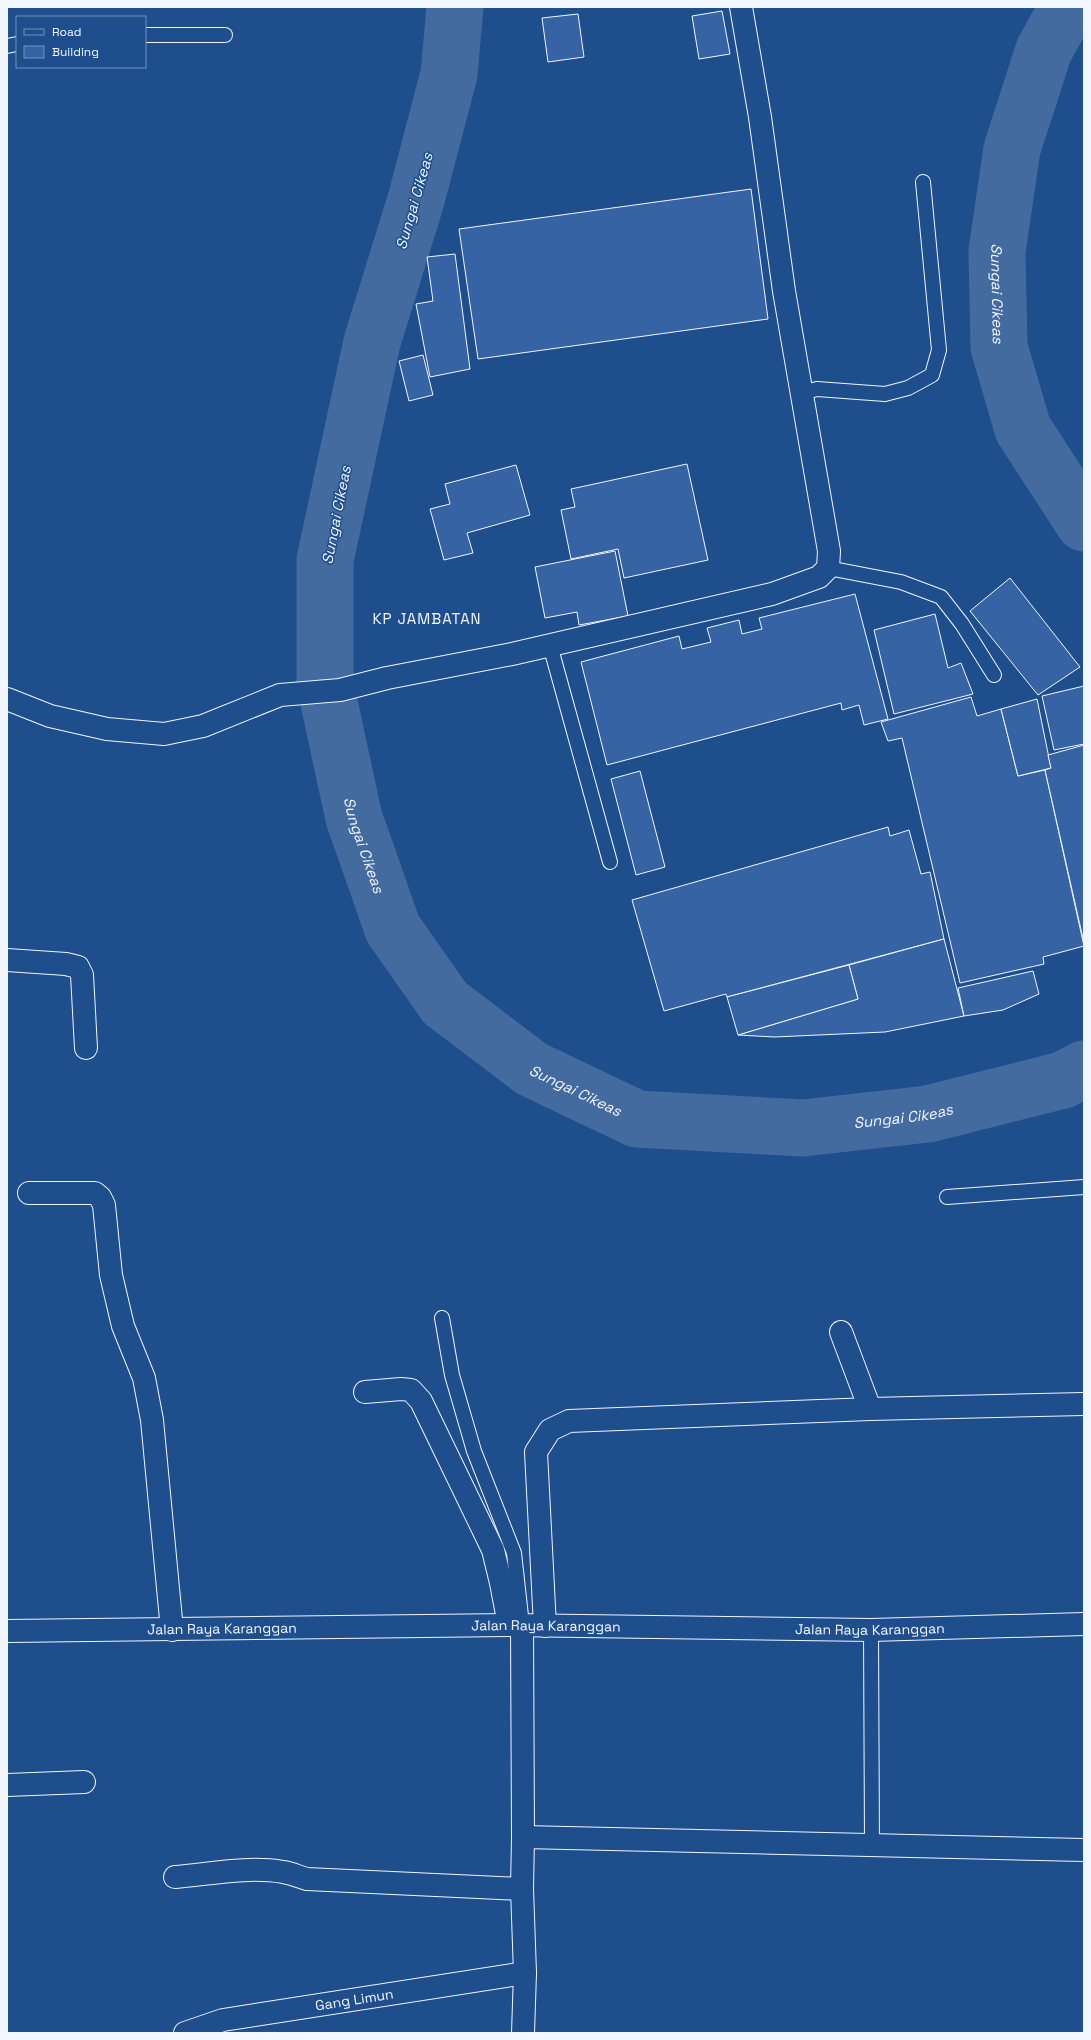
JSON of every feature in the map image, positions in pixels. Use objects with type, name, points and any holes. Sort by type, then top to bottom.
[{"type":"street","points":[[7,699],[50,716],[107,729],[164,734],[203,726],[280,695],[340,690],[387,678],[428,671],[550,645],[772,594],[819,577],[828,568],[829,551],[784,291],[760,117],[742,7]]},
{"type":"street","points":[[7,960],[66,964],[78,967],[82,975],[86,1048]]},
{"type":"street","points":[[29,1193],[95,1193],[100,1197],[104,1205],[114,1289],[123,1326],[144,1378],[152,1420],[172,1630]]},
{"type":"street","points":[[841,1332],[870,1409]]},
{"type":"street","points":[[365,1392],[401,1388],[411,1390],[421,1401],[492,1550],[501,1583],[516,1625],[523,1837],[522,1889],[525,1973],[523,2033]]},
{"type":"street","points":[[545,1626],[536,1452],[550,1430],[569,1421],[870,1409],[1084,1404]]},
{"type":"street","name":"Jalan Raya Karanggan","points":[[7,1631],[516,1625],[871,1630],[1084,1624]]},
{"type":"street","points":[[7,1785],[84,1782]]},
{"type":"street","points":[[523,1837],[1084,1850]]},
{"type":"street","points":[[175,1877],[241,1870],[284,1872],[307,1879],[522,1889]]},
{"type":"street","name":"Gang Limun","points":[[185,2033],[223,2020],[525,1973]]},
{"type":"lane","points":[[146,35],[225,34]]},
{"type":"lane","points":[[801,393],[817,389],[885,394],[908,388],[932,375],[939,350],[923,182]]},
{"type":"lane","points":[[828,568],[901,582],[941,597],[962,624],[994,675]]},
{"type":"lane","points":[[550,645],[610,862]]},
{"type":"lane","points":[[947,1197],[1084,1187]]},
{"type":"lane","points":[[442,1318],[452,1375],[474,1451],[514,1553],[516,1625]]},
{"type":"lane","points":[[871,1630],[872,1845]]},
{"type":"building","points":[[722,11],[730,54],[699,59],[692,16]]},
{"type":"building","points":[[578,14],[584,57],[548,62],[542,18]]},
{"type":"building","points":[[751,189],[768,319],[478,359],[459,229]]},
{"type":"building","points":[[455,254],[470,369],[430,377],[416,304],[433,301],[427,257]]},
{"type":"building","points":[[423,355],[433,395],[409,401],[399,361]]},
{"type":"building","points":[[687,464],[708,560],[624,578],[618,549],[571,559],[561,510],[575,507],[571,489]]},
{"type":"building","points":[[516,465],[530,515],[467,533],[473,553],[444,560],[430,509],[450,504],[445,484]]},
{"type":"building","points":[[615,551],[628,616],[579,625],[577,612],[545,618],[535,567]]},
{"type":"building","points":[[1010,578],[1080,667],[1038,695],[970,611]]},
{"type":"building","points":[[855,594],[888,719],[864,725],[859,705],[842,710],[841,703],[607,765],[581,662],[679,636],[682,649],[711,642],[707,628],[739,620],[742,634],[762,629],[759,618]]},
{"type":"building","points":[[935,614],[948,668],[961,663],[973,694],[894,714],[874,630]]},
{"type":"building","points":[[1084,686],[1084,744],[1054,750],[1042,696]]},
{"type":"building","points":[[971,697],[977,716],[1001,709],[1018,776],[1045,770],[1084,946],[1043,957],[1044,964],[960,983],[902,738],[888,741],[881,722]]},
{"type":"building","points":[[1037,699],[1051,768],[1018,776],[1001,709]]},
{"type":"building","points":[[1084,745],[1084,943],[1045,770],[1051,768],[1048,755]]},
{"type":"building","points":[[640,771],[665,867],[636,875],[611,779]]},
{"type":"building","points":[[888,827],[890,836],[909,830],[921,874],[930,872],[944,939],[727,997],[726,994],[664,1011],[632,900]]},
{"type":"building","points":[[944,939],[964,1016],[885,1032],[774,1037],[738,1035],[858,999],[849,965]]},
{"type":"building","points":[[849,965],[858,999],[738,1035],[727,997]]},
{"type":"building","points":[[1033,971],[1039,994],[1003,1010],[964,1016],[958,988]]},
{"type":"waterway","name":"Sungai Cikeas","points":[[455,7],[449,74],[416,200],[372,342],[325,560],[325,684],[354,818],[393,929],[445,1003],[532,1069],[637,1119],[803,1128],[928,1114],[1063,1080],[1084,1069]]},
{"type":"waterway","name":"Sungai Cikeas","points":[[1068,7],[1044,50],[1012,149],[997,251],[999,347],[1023,429],[1084,523]]},
{"type":"district","name":"KP JAMBATAN","points":[[427,618]]}]
